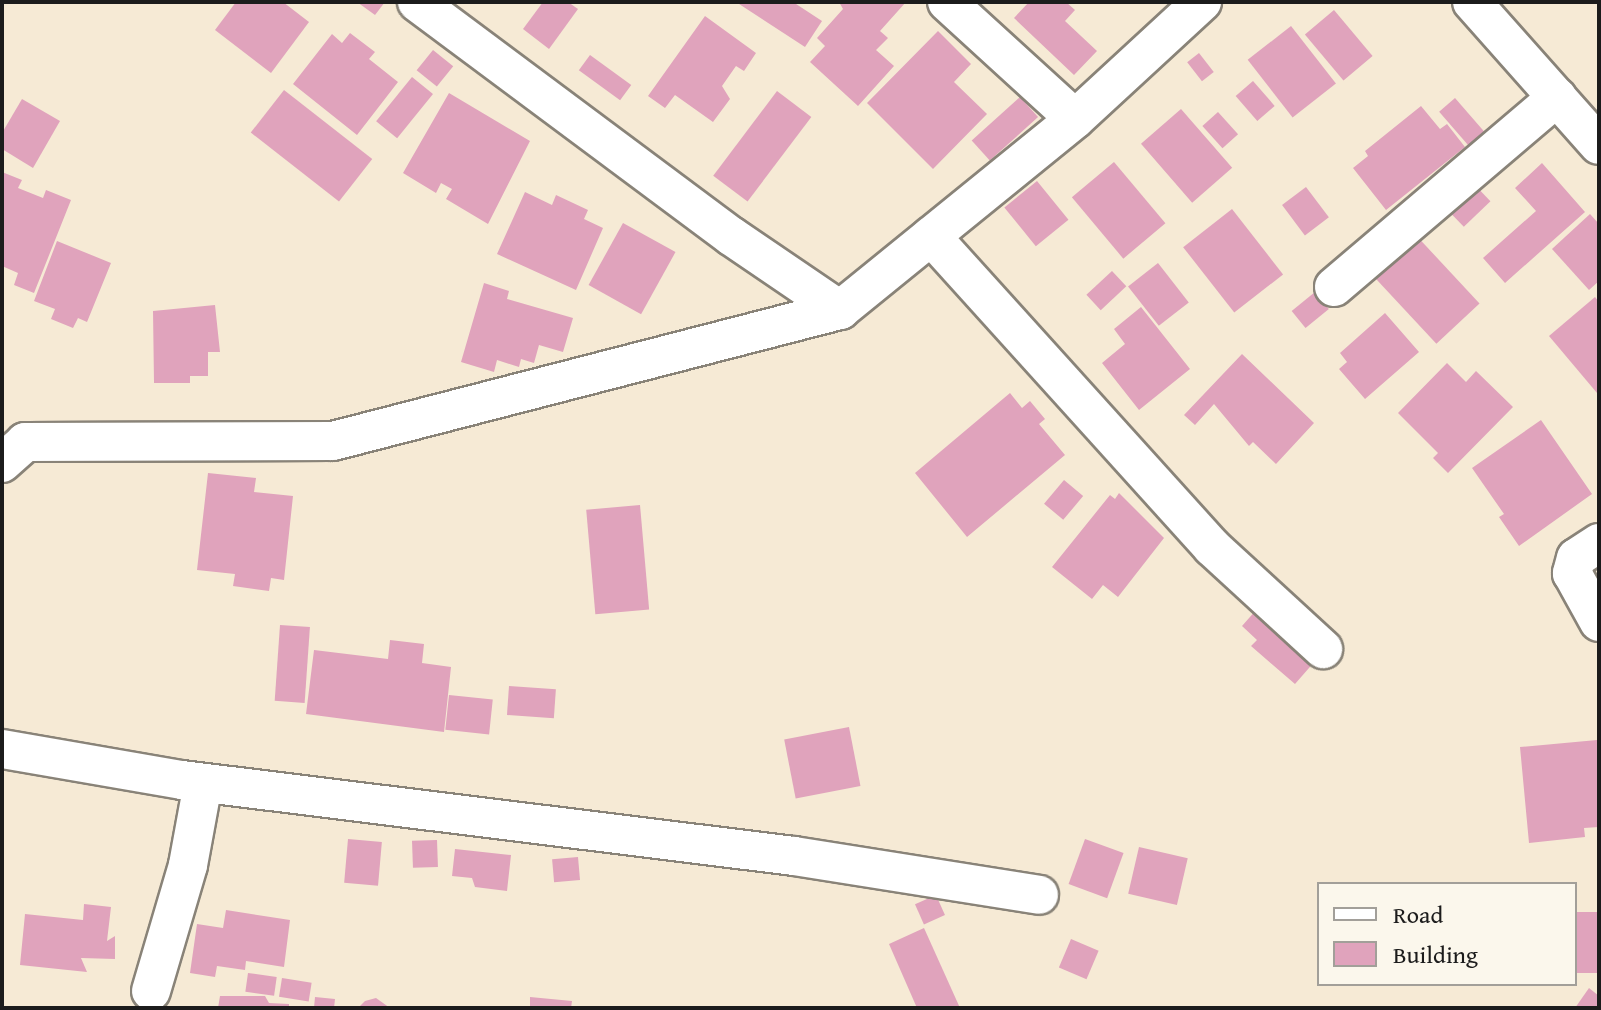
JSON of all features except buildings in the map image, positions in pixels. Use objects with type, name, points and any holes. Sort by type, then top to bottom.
[{"type":"street","points":[[417,2],[731,236],[840,310]]},
{"type":"street","points":[[947,2],[1075,119]]},
{"type":"street","points":[[10,447],[333,441],[840,310],[1075,119],[1202,2]]},
{"type":"street","points":[[1472,2],[1599,145]]},
{"type":"street","points":[[1334,287],[1557,97]]},
{"type":"street","points":[[931,236],[1212,547],[1323,649]]},
{"type":"street","points":[[1599,543],[1576,558],[1572,573],[1599,622]]},
{"type":"street","points":[[2,749],[203,783],[794,856],[1039,895]]},
{"type":"street","points":[[151,991],[188,865],[203,783]]}]
